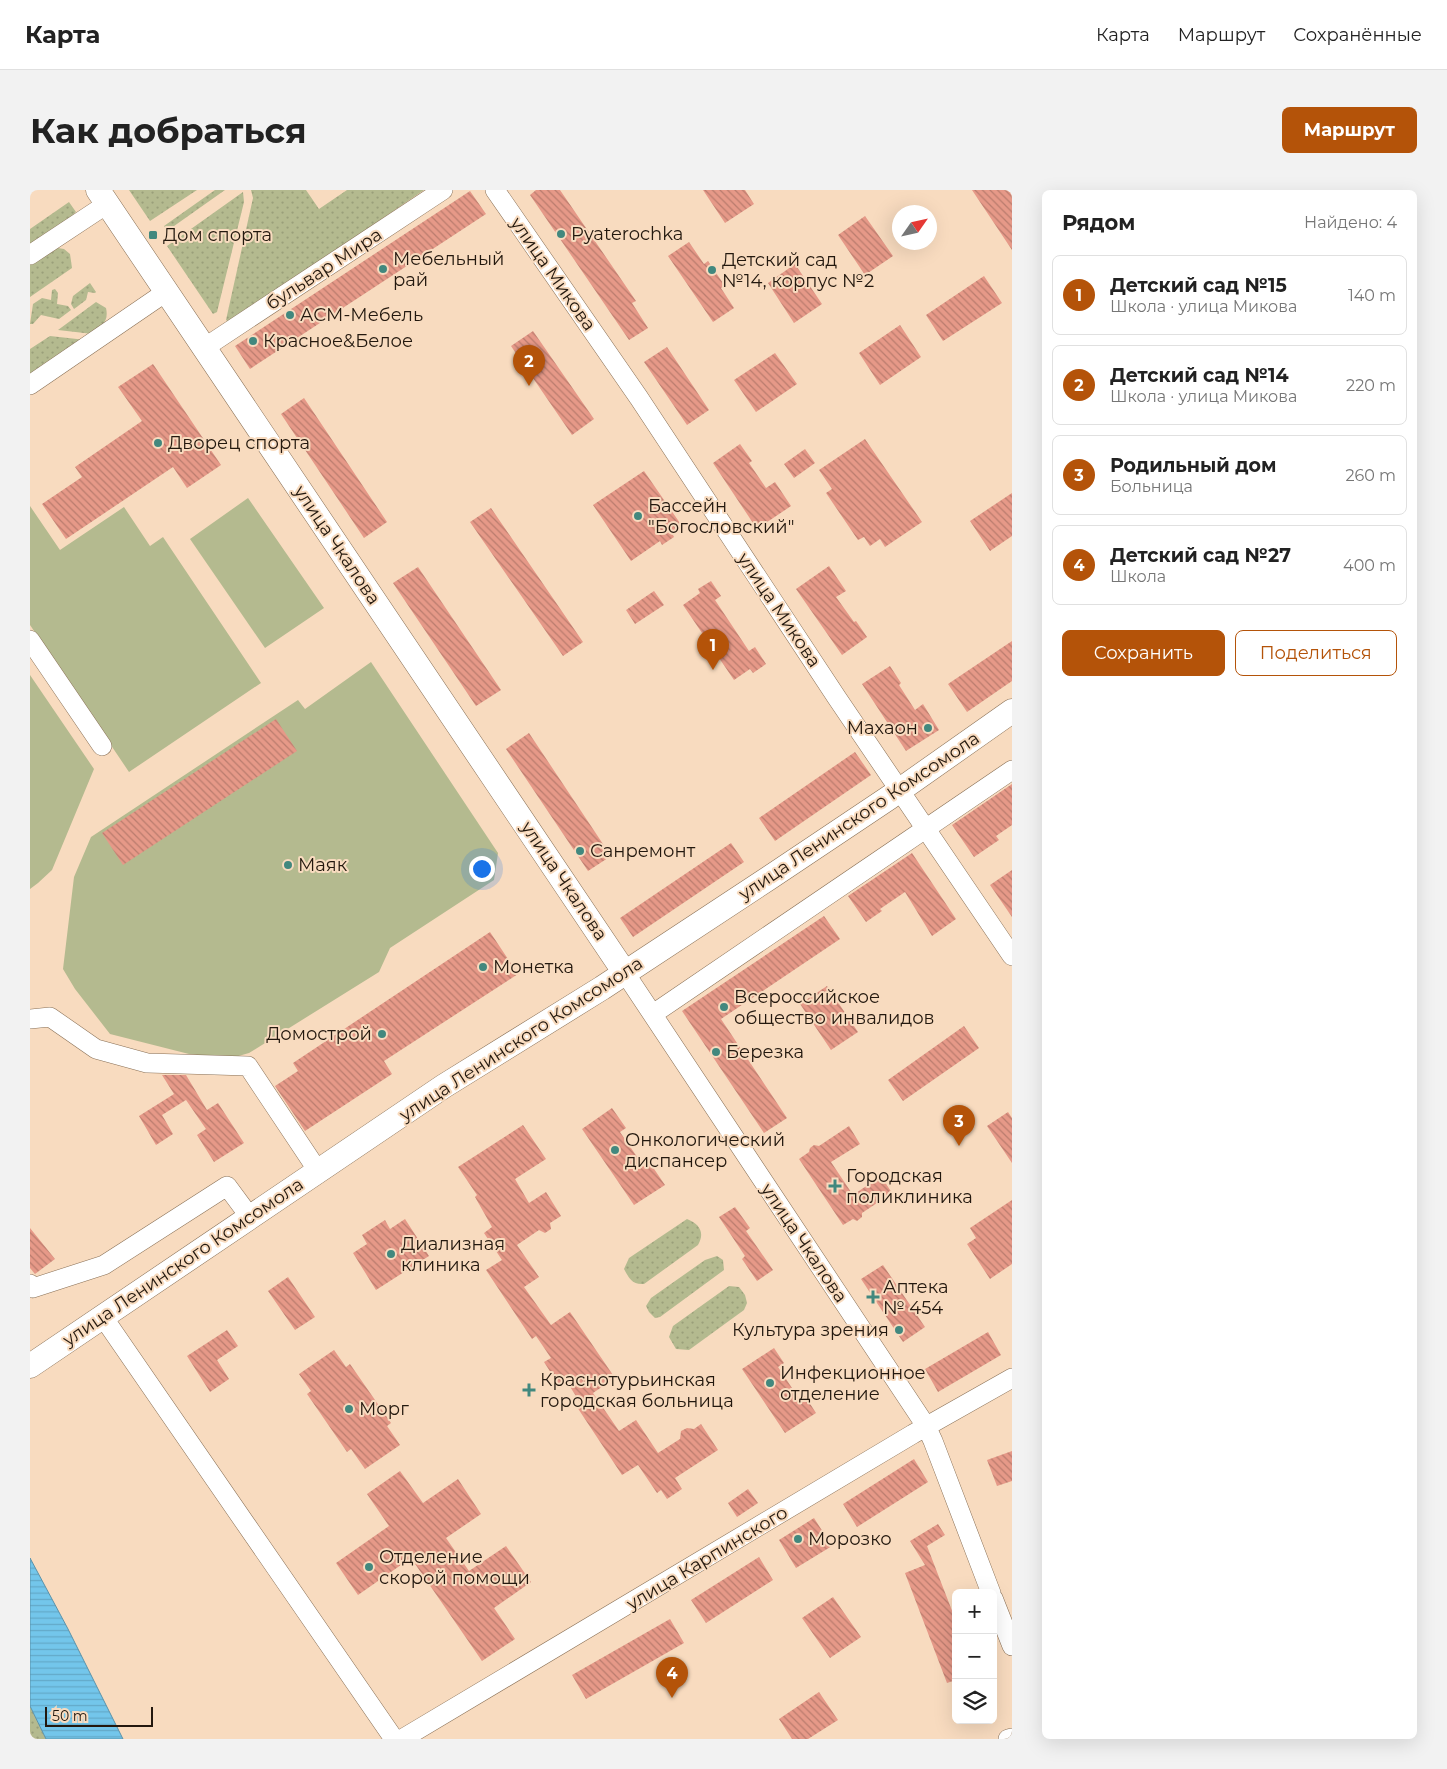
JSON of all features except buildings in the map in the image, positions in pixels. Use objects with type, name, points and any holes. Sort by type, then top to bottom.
[{"type":"main road","name":"улица Чкалова","points":[[102,197],[625,973]]},
{"type":"main road","name":"улица Ленинского Комсомола","points":[[30,1366],[444,1086],[625,973],[1012,712]]},
{"type":"street","name":"бульвар Мира","points":[[204,348],[443,190]]},
{"type":"street","name":"улица Микова","points":[[495,190],[676,454],[761,584],[1012,956]]},
{"type":"street","points":[[30,255],[102,197]]},
{"type":"street","points":[[30,385],[165,293]]},
{"type":"street","points":[[30,640],[102,746]]},
{"type":"street","points":[[653,1014],[1012,770]]},
{"type":"street","name":"улица Чкалова","points":[[625,973],[926,1426],[989,1589]]},
{"type":"street","points":[[30,1019],[50,1017],[96,1049],[147,1063],[248,1066],[318,1171]]},
{"type":"street","points":[[30,1284],[34,1288],[104,1265],[227,1186],[250,1216]]},
{"type":"street","points":[[103,1317],[394,1739]]},
{"type":"street","name":"улица Карпинского","points":[[402,1739],[926,1426],[1012,1378]]},
{"type":"street","points":[[997,1608],[1012,1646]]},
{"type":"street","points":[[1008,1739],[1012,1738]]},
{"type":"green space","points":[[129,190],[197,190],[150,221]]},
{"type":"green space","points":[[215,190],[225,190],[167,231],[164,226]]},
{"type":"green space","points":[[251,190],[306,190],[319,209],[347,190],[424,190],[230,323],[226,320],[253,198]]},
{"type":"green space","points":[[243,192],[244,202],[217,312],[213,314],[167,246]]},
{"type":"green space","points":[[69,202],[76,212],[69,219],[30,245],[30,229]]},
{"type":"green space","points":[[58,248],[64,249],[70,254],[72,268],[30,297],[30,262]]},
{"type":"green space","points":[[90,283],[96,292],[88,292],[86,300],[74,309],[71,304],[73,296]]},
{"type":"green space","points":[[55,289],[58,293],[57,304],[68,306],[71,310],[59,319],[41,315],[33,324],[30,324],[33,304],[42,298],[51,300],[52,290]]},
{"type":"green space","points":[[96,302],[106,308],[107,313],[106,320],[102,326],[93,334],[58,330]]},
{"type":"green space","points":[[50,336],[86,340],[30,378],[30,349]]},
{"type":"green space","points":[[248,498],[324,608],[265,648],[190,539]]},
{"type":"green space","points":[[30,506],[60,550],[124,507],[150,546],[163,537],[261,683],[129,772],[30,625]]},
{"type":"green space","name":"Маяк","points":[[371,662],[498,853],[494,880],[390,948],[379,972],[249,1053],[228,1059],[189,1054],[110,1034],[75,989],[63,969],[74,877],[91,837],[298,700],[305,709]]},
{"type":"green space","points":[[30,675],[94,769],[52,870],[30,889]]},
{"type":"green space","points":[[687,1219],[695,1223],[700,1229],[701,1237],[698,1245],[644,1284],[631,1280],[624,1269],[629,1258]]},
{"type":"green space","points":[[717,1256],[723,1260],[724,1270],[660,1317],[655,1318],[649,1312],[646,1306],[651,1298],[705,1260]]},
{"type":"green space","points":[[729,1286],[739,1287],[745,1295],[747,1303],[744,1310],[689,1350],[676,1349],[669,1337],[673,1326]]},
{"type":"green space","points":[[30,1706],[46,1739],[30,1739]]},
{"type":"water","points":[[30,1558],[123,1739],[46,1739],[30,1706]]},
{"type":"place","name":"Pyaterochka","points":[[561,234]]},
{"type":"place","name":"Дом спорта","points":[[153,235]]},
{"type":"place","name":"Мебельный рай","points":[[383,269]]},
{"type":"place","name":"Детский сад №14, корпус №2","points":[[712,270]]},
{"type":"place","name":"АСМ-Мебель","points":[[290,315]]},
{"type":"place","name":"Красное&Белое","points":[[253,341]]},
{"type":"place","name":"Детский сад №14","points":[[529,386]]},
{"type":"place","name":"Дворец спорта","points":[[158,443]]},
{"type":"place","name":"Бассейн \"Богословский\"","points":[[638,516]]},
{"type":"place","name":"Детский сад №15","points":[[713,670]]},
{"type":"place","name":"Махаон","points":[[928,728]]},
{"type":"place","name":"Санремонт","points":[[580,851]]},
{"type":"place","name":"Маяк","points":[[288,865]]},
{"type":"place","name":"Монетка","points":[[483,967]]},
{"type":"place","name":"Всероссийское общество инвалидов","points":[[724,1007]]},
{"type":"place","name":"Домострой","points":[[382,1034]]},
{"type":"place","name":"Березка","points":[[716,1052]]},
{"type":"place","name":"Родильный дом","points":[[959,1146]]},
{"type":"place","name":"Онкологический диспансер","points":[[615,1150]]},
{"type":"place","name":"Городская поликлиника","points":[[835,1186]]},
{"type":"place","name":"Диализная клиника","points":[[391,1254]]},
{"type":"place","name":"Аптека № 454","points":[[873,1297]]},
{"type":"place","name":"Культура зрения","points":[[899,1330]]},
{"type":"place","name":"Инфекционное отделение","points":[[770,1383]]},
{"type":"place","name":"Краснотурьинская городская больница","points":[[529,1390]]},
{"type":"place","name":"Морг","points":[[349,1409]]},
{"type":"place","name":"Морозко","points":[[798,1539]]},
{"type":"place","name":"Отделение скорой помощи","points":[[369,1567]]},
{"type":"place","name":"Детский сад №27","points":[[672,1698]]}]
